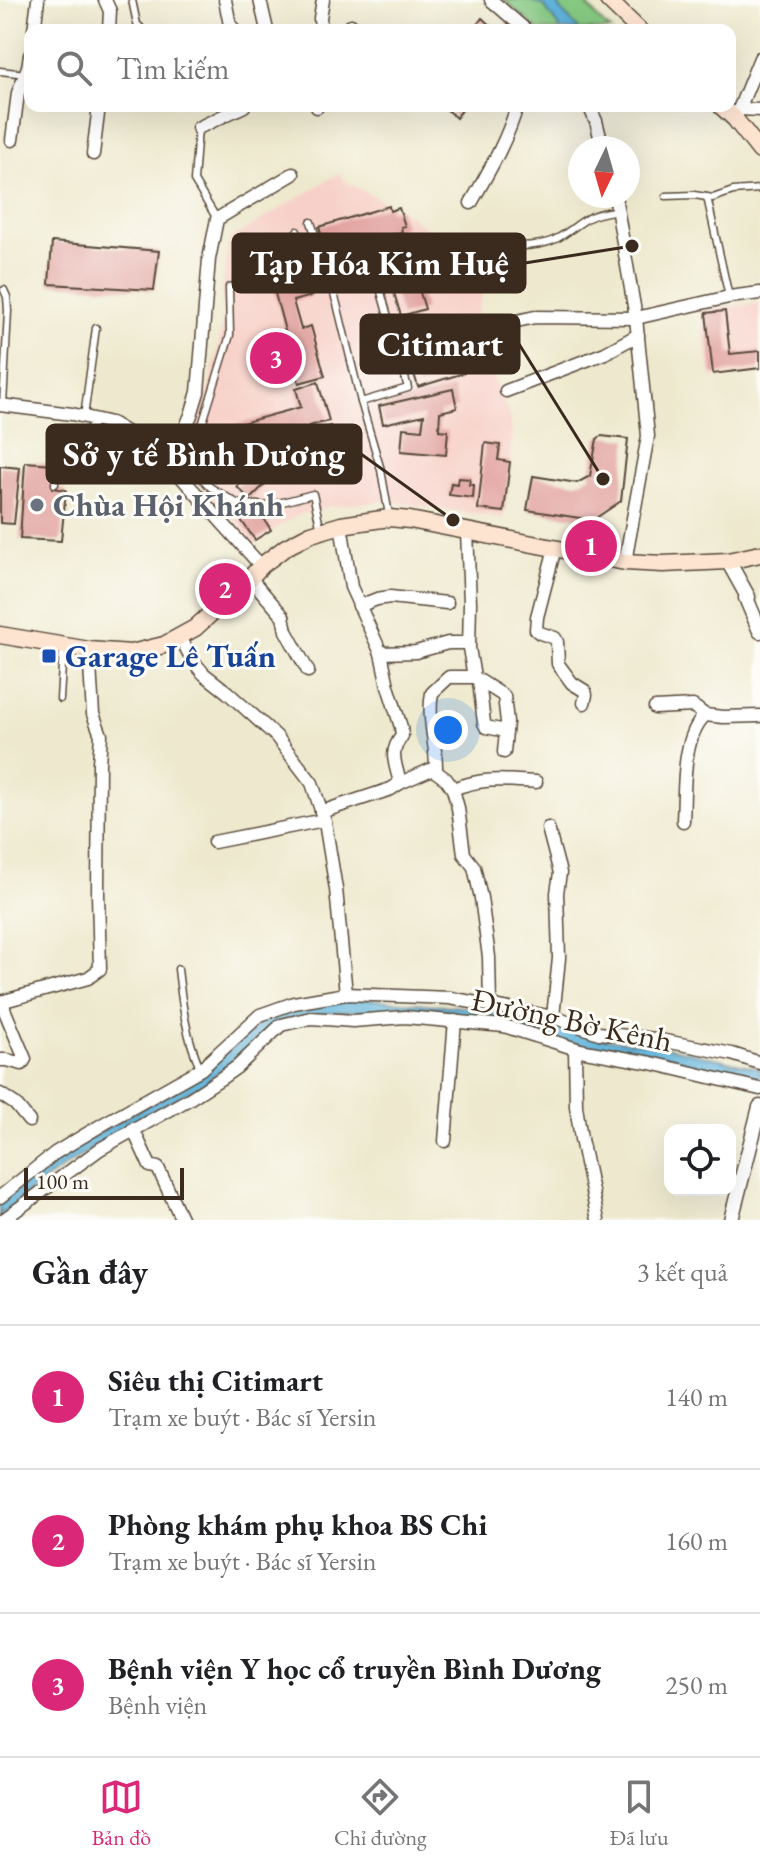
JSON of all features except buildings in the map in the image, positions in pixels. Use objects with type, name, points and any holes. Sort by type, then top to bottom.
[{"type":"main road","points":[[608,0],[633,24]]},
{"type":"main road","points":[[734,112],[738,114],[760,151]]},
{"type":"main road","points":[[0,635],[89,650],[131,653],[164,645],[195,628],[286,547],[321,530],[389,518],[625,562],[728,561],[760,554]]},
{"type":"street","points":[[35,24],[38,0]]},
{"type":"street","points":[[105,0],[110,11],[109,24]]},
{"type":"street","points":[[225,0],[230,24]]},
{"type":"street","points":[[260,0],[266,24]]},
{"type":"street","points":[[320,24],[323,0]]},
{"type":"street","points":[[491,0],[519,24]]},
{"type":"street","points":[[738,114],[760,58]]},
{"type":"street","points":[[12,140],[18,93],[24,79]]},
{"type":"street","points":[[738,114],[760,110]]},
{"type":"street","points":[[93,154],[98,112]]},
{"type":"street","points":[[198,128],[231,112]]},
{"type":"street","points":[[471,203],[494,163],[515,112]]},
{"type":"street","points":[[593,112],[600,136]]},
{"type":"street","points":[[166,460],[180,440],[198,392],[209,259],[217,219],[293,174]]},
{"type":"street","points":[[618,210],[636,318],[648,436],[625,562]]},
{"type":"street","points":[[517,321],[535,317],[636,318],[760,293]]},
{"type":"street","points":[[506,391],[605,353],[638,335]]},
{"type":"street","points":[[2,405],[111,423],[166,460],[255,572],[283,616],[286,631],[308,671]]},
{"type":"street","points":[[341,525],[351,587],[381,653],[401,727],[402,736],[395,745],[393,756],[400,783]]},
{"type":"street","points":[[467,531],[469,643],[484,723],[486,727],[506,731]]},
{"type":"street","points":[[555,548],[536,630],[555,638],[558,664],[572,683],[585,691],[584,703]]},
{"type":"street","points":[[728,561],[748,597],[760,631]]},
{"type":"street","points":[[359,606],[383,597],[447,603]]},
{"type":"street","points":[[180,637],[204,674],[276,736],[312,783],[323,816],[336,889],[353,1018]]},
{"type":"street","points":[[381,653],[416,652],[448,643],[469,643]]},
{"type":"street","points":[[0,1060],[22,1064],[25,1059],[4,1009],[2,996],[88,978],[100,969],[101,735],[93,714],[89,650]]},
{"type":"street","points":[[436,771],[432,693],[449,677],[477,679],[504,696],[507,722],[504,752]]},
{"type":"street","points":[[655,708],[693,706],[705,715],[760,716]]},
{"type":"street","points":[[683,821],[689,744],[698,722],[705,715]]},
{"type":"street","points":[[214,842],[323,816],[391,789],[424,771],[436,771],[453,789],[464,854],[474,867],[489,957],[490,1005]]},
{"type":"street","points":[[453,789],[472,781],[492,779],[536,782]]},
{"type":"street","points":[[548,828],[560,873],[557,893],[559,958],[553,1017]]},
{"type":"street","points":[[0,1197],[55,1153],[201,1069],[260,1015],[294,1003],[352,995],[450,998],[553,1017],[599,1033],[655,1039],[732,1054],[760,1063]]},
{"type":"street","name":"Đường Bờ Kênh","points":[[3,1220],[100,1149],[220,1079],[281,1025],[311,1018],[405,1017],[504,1026],[575,1049],[678,1068],[760,1089]]},
{"type":"street","points":[[445,1141],[455,1021]]},
{"type":"street","points":[[575,1049],[576,1106],[598,1220]]},
{"type":"street","points":[[0,1094],[15,1104],[29,1121]]},
{"type":"street","points":[[731,1220],[760,1107]]},
{"type":"street","points":[[133,1129],[150,1166],[158,1168],[182,1220]]},
{"type":"lane","points":[[132,0],[137,24]]},
{"type":"lane","points":[[0,71],[24,74]]},
{"type":"lane","points":[[198,128],[194,181],[217,219]]},
{"type":"lane","points":[[666,196],[713,198],[733,191],[760,189]]},
{"type":"lane","points":[[707,197],[729,297]]},
{"type":"lane","points":[[501,247],[545,243],[589,217],[618,210]]},
{"type":"lane","points":[[311,222],[381,470],[389,518]]},
{"type":"lane","points":[[297,231],[306,267],[229,287],[230,335],[203,422],[187,451],[194,470],[210,487],[237,503],[267,506],[313,494],[321,530]]},
{"type":"lane","points":[[331,285],[376,274],[408,388],[361,402]]},
{"type":"lane","points":[[2,405],[8,311],[4,290]]},
{"type":"lane","points":[[55,484],[58,464],[73,437],[90,430],[96,328]]},
{"type":"lane","points":[[60,699],[63,645]]},
{"type":"lane","points":[[178,969],[188,1034],[201,1069]]},
{"type":"shaded area","points":[[339,173],[346,182],[407,214],[436,235],[493,252],[476,320],[478,338],[509,415],[512,439],[503,518],[387,501],[331,506],[301,514],[254,545],[225,509],[219,509],[174,448],[196,417],[208,392],[223,323],[221,290],[230,239]]},
{"type":"shaded area","points":[[760,303],[760,372],[711,377],[701,310]]},
{"type":"green space","points":[[504,0],[583,0],[603,24],[531,24]]},
{"type":"water","points":[[534,2],[557,2],[574,24],[557,24],[544,6]]},
{"type":"water","points":[[367,999],[485,1009],[562,1024],[596,1037],[657,1045],[760,1068],[760,1082],[642,1054],[599,1049],[418,1013],[357,1011],[289,1019],[273,1026],[204,1084],[107,1138],[36,1186],[0,1216],[0,1204],[34,1175],[64,1153],[204,1072],[269,1016],[303,1005]]},
{"type":"place","name":"Tạp Hóa Kim Huệ","points":[[632,246]]},
{"type":"place","name":"Bệnh viện Y học cổ truyền Bình Dương","points":[[276,358]]},
{"type":"place","name":"Citimart","points":[[603,479]]},
{"type":"place","name":"Chùa Hội Khánh","points":[[37,505]]},
{"type":"place","name":"Sở y tế Bình Dương","points":[[453,520]]},
{"type":"place","name":"Siêu thị Citimart","points":[[591,546]]},
{"type":"place","name":"Phòng khám phụ khoa BS Chi","points":[[225,589]]},
{"type":"place","name":"Garage Lê Tuấn","points":[[49,656]]}]
